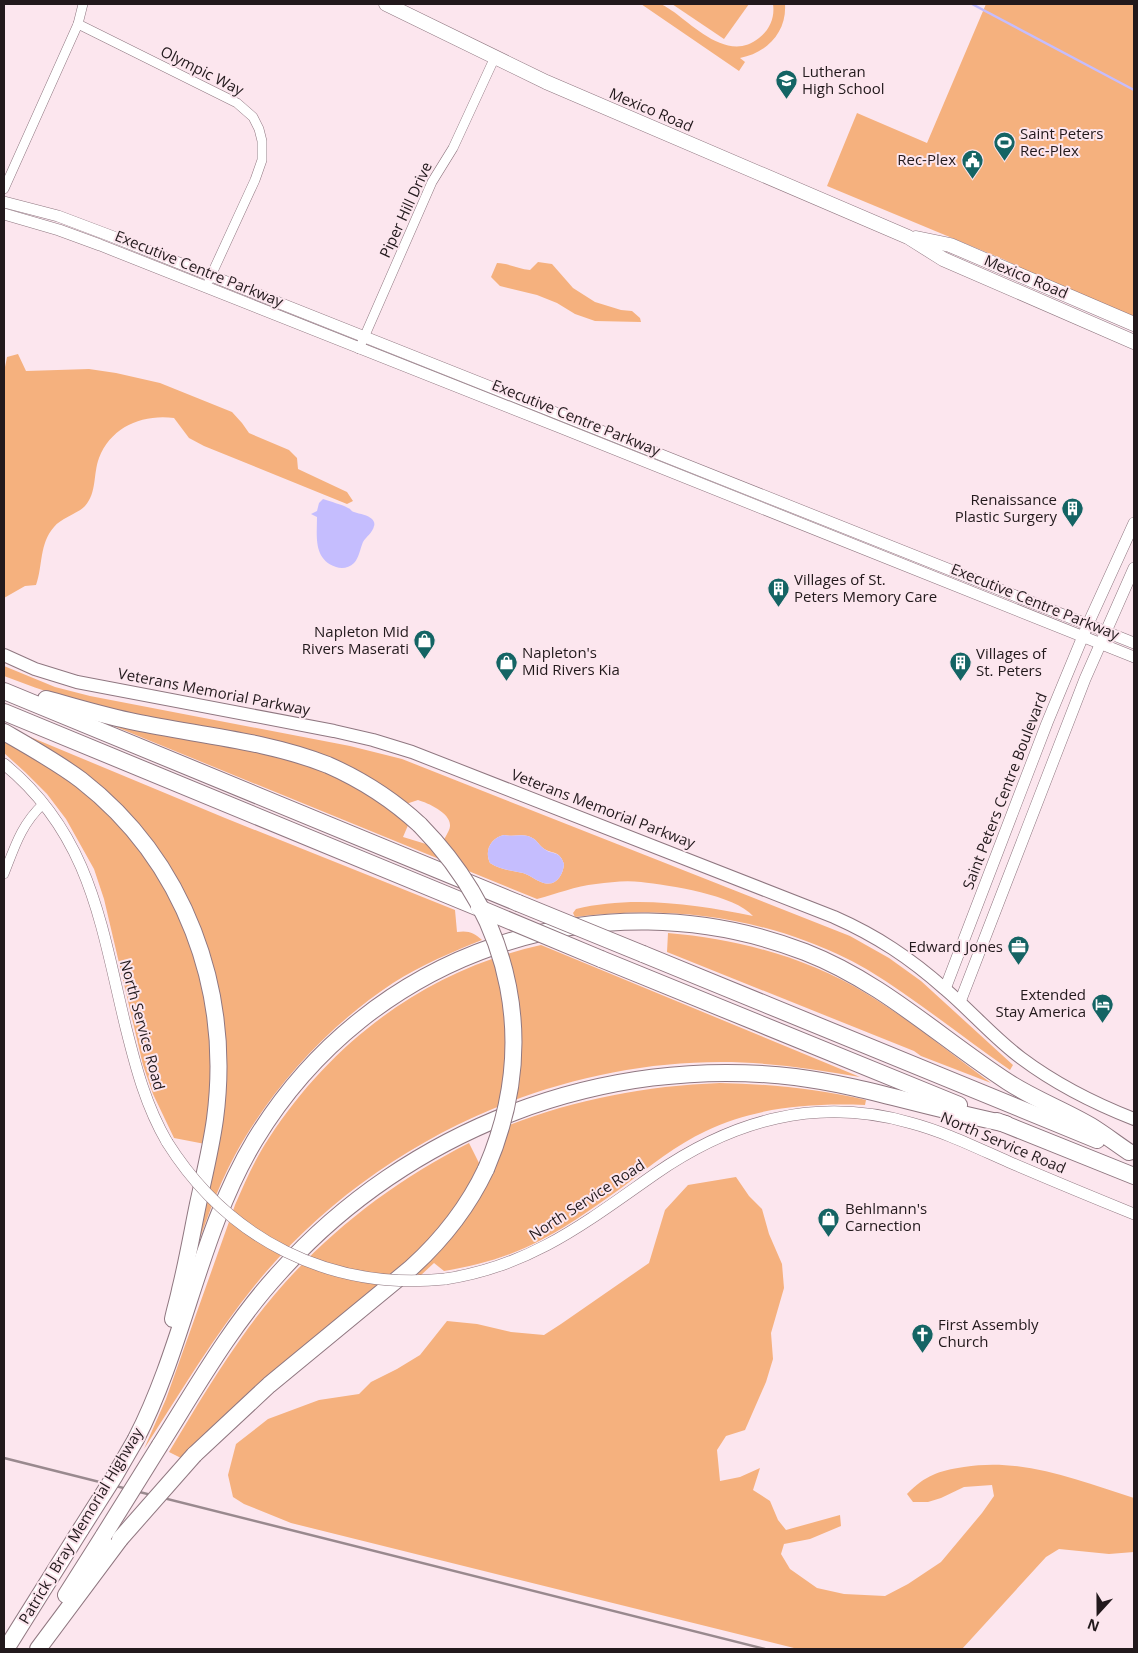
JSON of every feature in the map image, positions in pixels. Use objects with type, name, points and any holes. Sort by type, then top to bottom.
[{"type":"highway","points":[[4,689],[113,718],[297,754],[328,765],[355,778],[384,796],[420,825],[460,870],[478,902],[498,949],[509,990],[513,1038],[510,1086],[500,1130],[486,1169],[462,1210],[442,1237],[411,1268],[269,1385],[194,1455],[120,1539],[38,1649]]},
{"type":"highway","points":[[4,689],[518,903],[1132,1153]]},
{"type":"highway","points":[[4,712],[1134,1176]]},
{"type":"highway","points":[[4,732],[54,761],[82,781],[114,810],[135,833],[153,856],[173,888],[192,928],[206,970],[217,1028],[217,1095],[212,1137],[174,1311],[164,1373]]},
{"type":"highway","points":[[164,1373],[214,1230],[236,1177],[267,1122],[287,1094],[307,1071],[332,1045],[374,1009],[426,976],[478,952],[556,929],[612,922],[677,923],[736,931],[806,952],[878,989],[1011,1084],[1090,1126],[1132,1153]]},
{"type":"highway","points":[[31,1649],[241,1319],[265,1289],[303,1248],[344,1210],[393,1174],[444,1143],[498,1118],[557,1097],[615,1083],[674,1075],[733,1073],[794,1077],[844,1085],[1006,1124]]},
{"type":"highway","name":"Patrick J Bray Memorial Highway","points":[[6,1649],[136,1439],[164,1373]]},
{"type":"main road","name":"Mexico Road","points":[[386,4],[591,102],[908,236],[943,259],[1134,342]]},
{"type":"main road","name":"Mexico Road","points":[[908,236],[950,245],[1134,324]]},
{"type":"main road","name":"Veterans Memorial Parkway","points":[[4,655],[36,669],[77,682],[334,731],[412,752],[834,917],[890,945],[960,1002],[1019,1057],[1051,1080],[1077,1095],[1134,1120]]},
{"type":"street","points":[[4,189],[78,24],[83,4]]},
{"type":"street","name":"Olympic Way","points":[[78,24],[237,103],[253,117],[260,129],[262,160],[255,180],[206,288]]},
{"type":"street","name":"Piper Hill Drive","points":[[358,349],[365,337],[432,182],[454,148],[495,57]]},
{"type":"street","name":"Executive Centre Parkway","points":[[4,202],[58,216],[211,275],[1134,643]]},
{"type":"street","name":"Executive Centre Parkway","points":[[4,214],[59,230],[558,427],[1134,658]]},
{"type":"street","name":"Saint Peters Centre Boulevard","points":[[945,989],[1039,743],[1088,624],[1134,524]]},
{"type":"street","points":[[960,1002],[1057,749],[1105,631],[1134,568]]},
{"type":"street","name":"North Service Road","points":[[4,764],[43,804],[68,839],[87,877],[101,920],[138,1078],[151,1112],[167,1142],[187,1172],[216,1204],[251,1232],[288,1253],[322,1266],[374,1279],[415,1281],[466,1276],[503,1266],[550,1245],[668,1165],[703,1144],[721,1136],[780,1116],[842,1111],[865,1113],[912,1123],[948,1136],[1134,1214]]},
{"type":"street","points":[[4,874],[23,828],[30,816],[43,804]]},
{"type":"shaded area","points":[[656,3],[662,5],[703,34],[725,45],[737,46],[748,44],[759,38],[766,31],[772,18],[773,4],[785,4],[785,14],[779,32],[767,46],[740,58],[745,62],[739,71],[641,4]]},
{"type":"shaded area","points":[[672,4],[749,4],[724,39]]},
{"type":"shaded area","points":[[986,4],[1134,4],[1134,318],[1030,273],[1005,260],[827,186],[857,113],[927,143]]},
{"type":"shaded area","points":[[538,262],[552,264],[573,288],[595,302],[621,310],[632,311],[640,318],[641,322],[595,321],[575,314],[557,303],[537,295],[500,286],[491,277],[497,263],[530,270]]},
{"type":"shaded area","points":[[18,354],[26,371],[89,369],[116,373],[160,383],[232,412],[249,433],[289,450],[297,458],[298,469],[347,492],[353,501],[347,504],[204,446],[189,438],[174,418],[150,418],[139,421],[129,425],[111,438],[99,458],[89,501],[82,509],[57,524],[49,534],[36,585],[25,586],[4,598],[4,372],[7,357]]},
{"type":"shaded area","points":[[323,499],[349,508],[353,512],[368,516],[374,522],[371,532],[363,542],[356,561],[348,567],[338,568],[323,558],[320,553],[317,539],[317,517],[311,514],[317,511],[319,503]]},
{"type":"shaded area","points":[[4,666],[55,687],[90,696],[350,746],[402,759],[850,936],[889,958],[921,981],[1013,1065],[1010,1070],[868,970],[806,941],[749,924],[721,918],[663,913],[605,914],[575,917],[573,913],[576,909],[597,905],[641,902],[687,905],[753,916],[732,902],[701,892],[653,883],[630,881],[588,885],[537,899],[104,722],[104,720],[272,755],[296,761],[344,778],[388,805],[409,823],[403,837],[439,848],[450,828],[449,821],[443,813],[433,806],[418,800],[406,804],[370,781],[333,761],[285,745],[241,735],[153,720],[98,707],[4,676]],"holes":[[[504,835],[528,836],[546,850],[558,854],[564,864],[560,877],[554,882],[546,883],[526,874],[490,863],[488,858],[490,845],[495,839]]]},
{"type":"shaded area","points":[[4,726],[225,818],[455,910],[457,932],[465,931],[482,940],[448,954],[404,976],[369,1000],[324,1039],[284,1082],[266,1105],[228,1168],[191,1264],[219,1008],[144,837]]},
{"type":"shaded area","points":[[4,738],[83,790],[130,836],[166,887],[198,963],[213,1050],[205,1144],[174,1138],[153,1094],[143,1065],[104,899],[94,869],[66,819],[47,794],[4,753]]},
{"type":"shaded area","points":[[504,835],[528,836],[546,850],[558,854],[564,864],[560,877],[554,882],[546,883],[526,874],[490,863],[488,849],[490,845],[495,839]]},
{"type":"shaded area","points":[[668,933],[746,945],[796,960],[844,981],[883,1004],[991,1083],[667,952]]},
{"type":"shaded area","points":[[541,945],[860,1077],[756,1063],[721,1062],[656,1066],[591,1077],[528,1095],[467,1120],[409,1151],[354,1189],[305,1231],[244,1299],[199,1362],[144,1449],[166,1399],[246,1179],[269,1138],[294,1103],[322,1070],[353,1040],[386,1014],[422,991],[459,972],[499,956]]},
{"type":"shaded area","points":[[720,1083],[793,1088],[866,1100],[865,1105],[824,1105],[784,1108],[725,1123],[706,1131],[674,1149],[583,1215],[540,1241],[510,1254],[478,1264],[444,1271],[434,1263],[420,1276],[416,1273],[493,1171],[502,1150],[494,1131],[549,1111],[605,1097],[662,1088]]},
{"type":"shaded area","points":[[469,1143],[481,1167],[433,1240],[183,1459],[169,1452],[238,1342],[272,1298],[296,1271],[348,1222],[376,1200],[437,1160]]},
{"type":"shaded area","points":[[736,1177],[749,1196],[762,1209],[769,1234],[782,1264],[784,1288],[771,1333],[773,1359],[766,1382],[745,1430],[726,1436],[717,1450],[720,1481],[740,1477],[760,1468],[753,1490],[770,1501],[778,1520],[786,1530],[840,1515],[841,1526],[810,1539],[784,1544],[781,1554],[790,1569],[817,1588],[844,1594],[885,1596],[908,1584],[941,1562],[994,1496],[992,1485],[964,1487],[928,1502],[913,1502],[907,1494],[920,1482],[940,1472],[986,1465],[1008,1465],[1050,1472],[1134,1498],[1134,1552],[1109,1554],[1059,1549],[1046,1557],[962,1649],[798,1649],[291,1523],[244,1504],[233,1497],[228,1475],[236,1444],[268,1419],[319,1400],[359,1394],[371,1382],[420,1355],[447,1321],[477,1324],[511,1332],[544,1335],[649,1263],[665,1210],[688,1185]]},
{"type":"waterway","points":[[972,4],[1134,90]]},
{"type":"railway","points":[[4,1458],[765,1649]]},
{"type":"place","name":"Lutheran High School","points":[[786,100]]},
{"type":"place","name":"Saint Peters Rec-Plex","points":[[1004,162]]},
{"type":"place","name":"Rec-Plex","points":[[972,179]]},
{"type":"place","name":"Renaissance Plastic Surgery","points":[[1073,528]]},
{"type":"place","name":"Villages of St. Peters Memory Care","points":[[778,608]]},
{"type":"place","name":"Napleton Mid Rivers Maserati","points":[[425,660]]},
{"type":"place","name":"Napleton's Mid Rivers Kia","points":[[506,681]]},
{"type":"place","name":"Villages of St. Peters","points":[[960,682]]},
{"type":"place","name":"Edward Jones","points":[[1019,966]]},
{"type":"place","name":"Extended Stay America","points":[[1102,1023]]},
{"type":"place","name":"Behlmann's Carnection","points":[[829,1237]]},
{"type":"place","name":"First Assembly Church","points":[[922,1353]]}]
